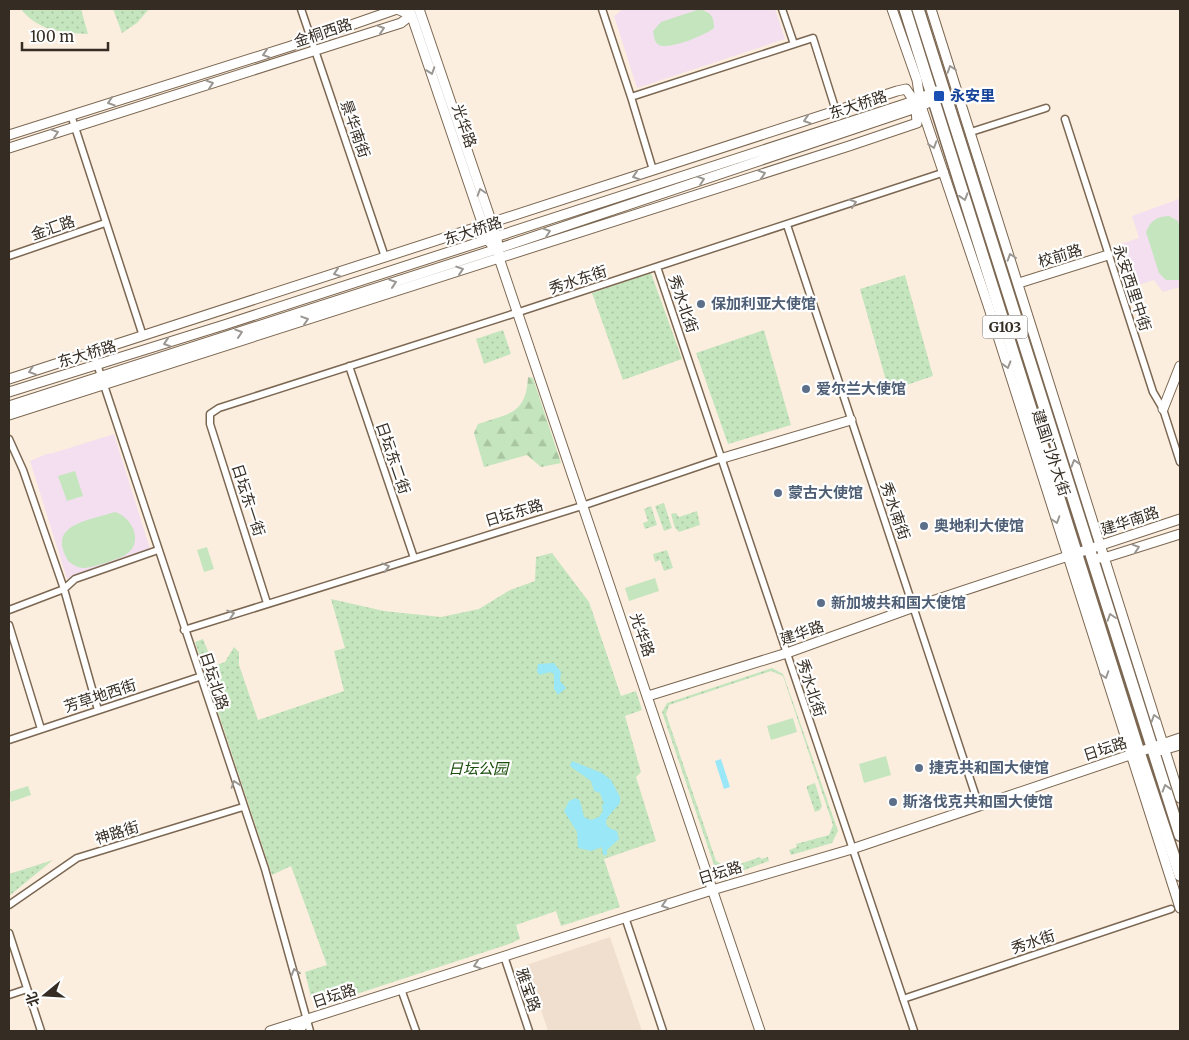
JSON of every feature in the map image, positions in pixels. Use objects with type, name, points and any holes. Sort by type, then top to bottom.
[{"type":"highway","name":"建国门外大街","points":[[905,9],[1007,333],[1073,556],[1135,753],[1179,872]]},
{"type":"highway","name":"建国门外大街","points":[[918,9],[1159,748],[1180,835]]},
{"type":"street","name":"景华南街","points":[[301,9],[386,257]]},
{"type":"street","name":"金桐西路","points":[[9,135],[397,9],[410,12],[401,23],[9,148]]},
{"type":"street","name":"光华路","points":[[419,9],[492,239],[519,312],[582,506],[760,1031]]},
{"type":"street","points":[[602,9],[653,170]]},
{"type":"street","points":[[782,9],[794,44]]},
{"type":"street","name":"建国门外大街","points":[[892,9],[917,80],[918,103],[936,154],[945,172],[1073,556]]},
{"type":"street","name":"建国门外大街","points":[[931,9],[1019,283],[1094,550]]},
{"type":"street","name":"光华路","points":[[410,12],[487,224]]},
{"type":"street","points":[[631,96],[813,38],[836,111]]},
{"type":"street","points":[[9,379],[906,88],[918,103],[917,123],[849,146],[498,253]]},
{"type":"street","name":"东大桥路","points":[[9,406],[102,381],[498,253],[821,139],[944,92]]},
{"type":"street","name":"东大桥路","points":[[9,392],[918,103]]},
{"type":"street","points":[[971,132],[1046,108]]},
{"type":"street","points":[[71,115],[143,336]]},
{"type":"street","name":"永安西里中街","points":[[1065,119],[1153,392],[1163,409],[1180,462]]},
{"type":"street","points":[[821,139],[849,146]]},
{"type":"street","name":"秀水东街","points":[[219,408],[806,219],[945,172]]},
{"type":"street","name":"金汇路","points":[[9,256],[105,223]]},
{"type":"street","name":"秀水南街","points":[[787,225],[979,806]]},
{"type":"street","name":"校前路","points":[[1019,283],[1108,255]]},
{"type":"street","name":"秀水北街","points":[[657,267],[723,458],[914,1031]]},
{"type":"street","points":[[988,305],[1007,333]]},
{"type":"street","name":"日坛北路","points":[[92,352],[243,807],[266,869],[310,1031]]},
{"type":"street","name":"日坛东二街","points":[[349,366],[414,558]]},
{"type":"street","points":[[1163,409],[1180,366]]},
{"type":"street","points":[[9,415],[102,381]]},
{"type":"street","name":"日坛东一街","points":[[219,408],[210,414],[210,424],[268,603]]},
{"type":"street","name":"日坛东路","points":[[184,630],[582,506],[723,458],[851,420]]},
{"type":"street","points":[[9,439],[23,470],[64,590],[98,710]]},
{"type":"street","name":"建华南路","points":[[1094,550],[1180,519]]},
{"type":"street","name":"建华南路","points":[[1094,550],[1104,558],[1180,534]]},
{"type":"street","points":[[9,610],[64,590],[75,579],[158,550]]},
{"type":"street","points":[[1073,556],[1094,550]]},
{"type":"street","name":"建华路","points":[[648,696],[787,653],[914,607],[1073,556]]},
{"type":"street","name":"建国门外大街","points":[[1104,558],[1159,748],[1180,798]]},
{"type":"street","points":[[9,625],[41,729]]},
{"type":"street","name":"芳草地西街","points":[[9,740],[200,677]]},
{"type":"street","points":[[1159,748],[1180,738]]},
{"type":"street","points":[[1159,748],[1180,746]]},
{"type":"street","name":"日坛路","points":[[270,1031],[712,890],[852,849],[1135,753],[1159,748]]},
{"type":"street","name":"建国门外大街","points":[[1135,753],[1176,908]]},
{"type":"street","name":"神路街","points":[[9,905],[77,858],[243,807]]},
{"type":"street","name":"秀水街","points":[[903,999],[1176,908]]},
{"type":"street","points":[[626,918],[663,1031]]},
{"type":"street","points":[[9,932],[41,1031]]},
{"type":"street","name":"雅宝路","points":[[504,956],[529,1031]]},
{"type":"street","points":[[9,995],[27,989]]},
{"type":"street","points":[[401,989],[416,1031]]},
{"type":"street","points":[[295,1031],[299,1030],[308,1019]]},
{"type":"shaded area","points":[[623,9],[775,9],[785,39],[637,88],[614,16]]},
{"type":"shaded area","points":[[1179,199],[1180,287],[1163,292],[1154,280],[1129,288],[1115,246],[1139,238],[1132,216]]},
{"type":"shaded area","points":[[114,434],[151,552],[67,579],[30,461],[49,453]]},
{"type":"shaded area","points":[[610,937],[642,1031],[548,1031],[526,965]]},
{"type":"green space","points":[[21,9],[81,9],[88,34],[69,33],[51,29],[35,22]]},
{"type":"green space","points":[[113,9],[149,9],[137,23],[122,33]]},
{"type":"green space","points":[[700,9],[711,16],[714,28],[710,31],[679,44],[664,46],[656,42],[653,31],[661,22]]},
{"type":"green space","points":[[1169,216],[1178,221],[1180,229],[1180,280],[1166,280],[1159,273],[1146,232],[1154,220]]},
{"type":"green space","points":[[651,273],[682,359],[623,380],[592,293]]},
{"type":"green space","points":[[905,275],[933,376],[889,391],[860,289]]},
{"type":"green space","points":[[503,330],[511,354],[484,364],[476,339]]},
{"type":"green space","points":[[764,330],[791,425],[728,444],[696,353]]},
{"type":"green space","points":[[528,377],[533,378],[561,463],[541,467],[527,455],[484,467],[474,433],[478,424],[514,411],[524,399]]},
{"type":"green space","points":[[75,471],[83,496],[67,501],[58,476]]},
{"type":"green space","points":[[664,503],[672,528],[664,531],[655,506]]},
{"type":"green space","points":[[651,506],[657,525],[645,529],[643,523],[648,521],[644,509]]},
{"type":"green space","points":[[697,511],[700,525],[679,532],[675,528],[671,514],[676,513],[679,517]]},
{"type":"green space","points":[[115,512],[127,519],[134,531],[134,544],[131,550],[117,559],[88,568],[76,566],[69,562],[63,549],[62,539],[66,532],[82,522]]},
{"type":"green space","points":[[207,547],[214,569],[204,572],[197,550]]},
{"type":"green space","points":[[667,550],[673,568],[664,571],[660,560],[655,562],[653,554]]},
{"type":"green space","name":"日坛公园","points":[[552,553],[589,602],[621,696],[636,691],[642,710],[625,716],[641,772],[636,777],[656,841],[604,859],[620,907],[561,926],[556,911],[516,925],[520,939],[509,944],[326,1004],[311,997],[305,972],[327,965],[291,866],[272,875],[195,642],[203,639],[214,666],[225,662],[234,647],[239,652],[239,665],[258,720],[344,691],[334,651],[345,648],[331,599],[384,611],[441,617],[479,609],[510,590],[535,581],[536,557]]},
{"type":"green space","points":[[655,578],[659,591],[629,601],[625,588]]},
{"type":"green space","points":[[772,668],[783,674],[838,831],[832,843],[791,855],[789,850],[797,847],[796,844],[829,835],[833,825],[783,676],[771,671],[669,705],[666,714],[716,861],[728,868],[760,857],[761,859],[768,857],[769,861],[731,875],[721,876],[715,868],[662,712],[667,703]]},
{"type":"green space","points":[[793,718],[797,732],[771,740],[767,726]]},
{"type":"green space","points":[[886,756],[891,775],[864,783],[859,764]]},
{"type":"green space","points":[[815,783],[822,806],[820,810],[815,812],[807,786]]},
{"type":"green space","points":[[28,786],[31,795],[11,802],[9,792]]},
{"type":"green space","points":[[53,860],[9,896],[9,874]]},
{"type":"water","points":[[554,663],[561,672],[560,681],[566,688],[558,695],[554,689],[554,674],[550,672],[539,675],[537,671],[538,664]]},
{"type":"water","points":[[721,759],[730,787],[724,789],[715,761]]},
{"type":"water","points":[[572,761],[602,773],[611,780],[620,797],[620,803],[607,818],[606,822],[610,828],[617,831],[619,839],[607,850],[607,855],[603,855],[602,847],[591,851],[578,848],[577,832],[564,811],[569,801],[576,798],[580,801],[584,817],[591,820],[599,817],[603,811],[602,805],[604,804],[600,793],[594,791],[591,781],[570,766]]},
{"type":"place","name":"永安里","points":[[939,96]]},
{"type":"place","name":"保加利亚大使馆","points":[[701,304]]},
{"type":"place","name":"爱尔兰大使馆","points":[[806,389]]},
{"type":"place","name":"蒙古大使馆","points":[[778,493]]},
{"type":"place","name":"奥地利大使馆","points":[[924,526]]},
{"type":"place","name":"新加坡共和国大使馆","points":[[821,603]]},
{"type":"place","name":"捷克共和国大使馆","points":[[919,768]]},
{"type":"place","name":"斯洛伐克共和国大使馆","points":[[893,802]]}]
